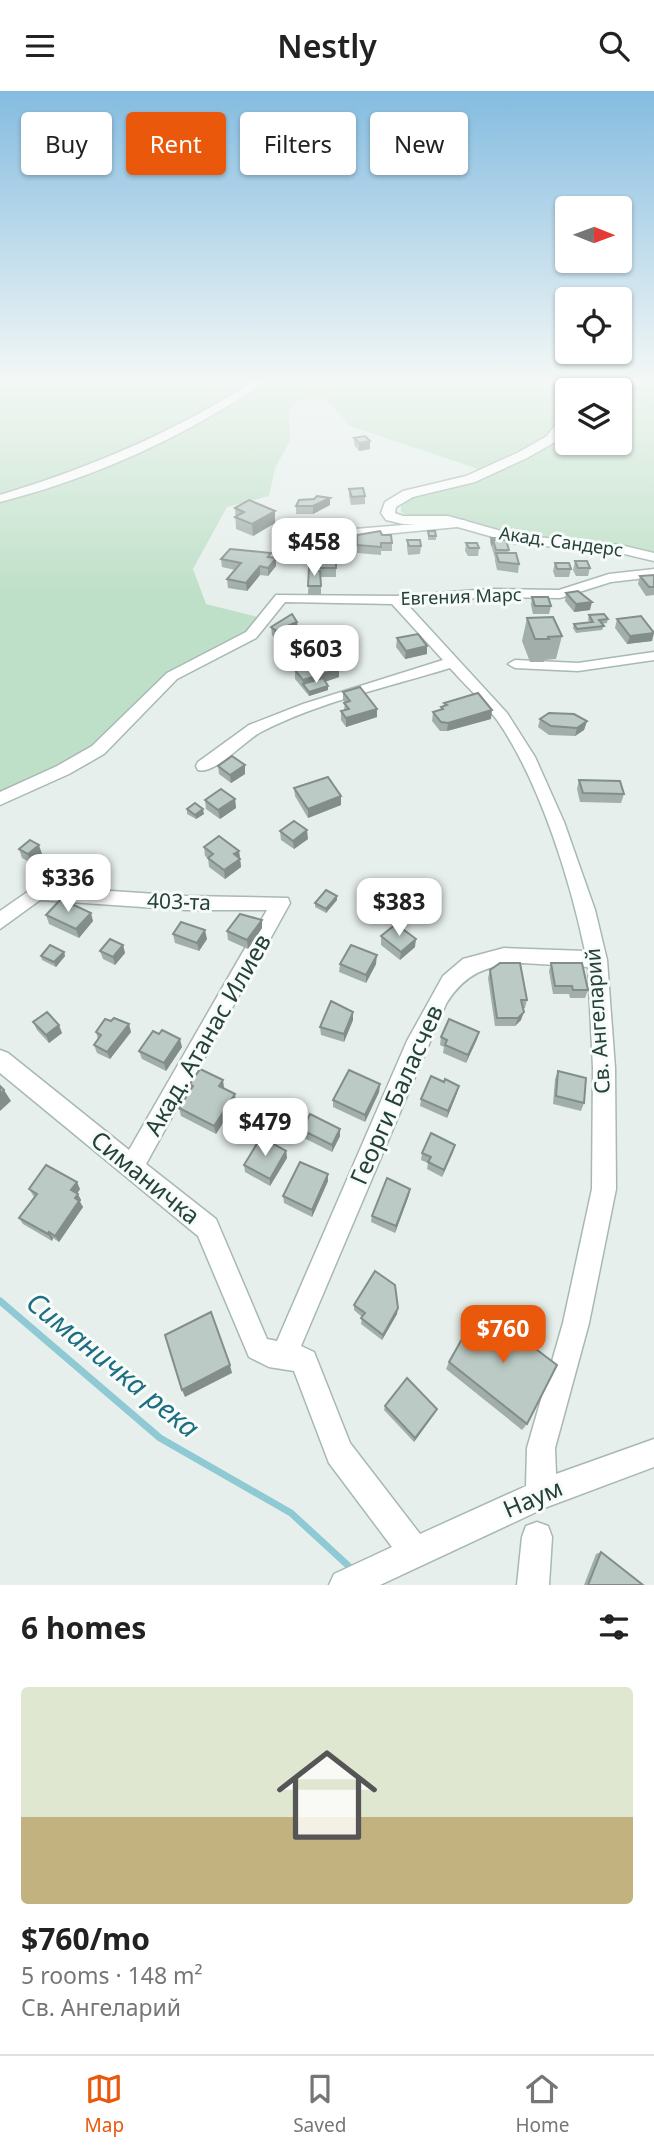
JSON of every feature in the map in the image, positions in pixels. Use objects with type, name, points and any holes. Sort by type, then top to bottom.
[{"type":"street","points":[[0,499],[62,481],[129,452]]},
{"type":"street","points":[[464,524],[448,520],[396,519],[391,517],[388,509],[408,494],[470,479],[529,452]]},
{"type":"street","name":"Акад. Сандерс","points":[[343,534],[464,524],[514,539],[620,549],[654,557]]},
{"type":"street","name":"Евгения Марс","points":[[0,799],[63,770],[98,750],[172,676],[251,635],[281,598],[396,600],[480,593],[560,594],[609,578],[654,573]]},
{"type":"street","name":"Св. Ангеларий","points":[[396,600],[502,716],[527,757],[555,822],[586,910],[597,960],[604,1068],[604,1189],[576,1323],[541,1448],[541,1494]]},
{"type":"street","points":[[515,664],[578,667],[654,656]]},
{"type":"street","points":[[204,767],[254,729],[308,707],[453,661]]},
{"type":"street","name":"403-та","points":[[0,921],[36,893],[186,903],[281,902]]},
{"type":"street","name":"Акад. Атанас Илиев","points":[[132,1167],[267,932],[281,902]]},
{"type":"street","name":"Георги Баласчев","points":[[285,1353],[418,1041],[440,996],[455,976],[468,965],[485,957],[502,955],[597,960]]},
{"type":"street","name":"Симаничка","points":[[0,1060],[207,1228],[231,1290],[258,1348],[264,1352],[285,1353],[304,1362],[339,1453],[414,1551]]},
{"type":"street","name":"Наум","points":[[345,1585],[541,1494],[654,1453]]},
{"type":"street","points":[[533,1585],[537,1537]]},
{"type":"green space","points":[[0,452],[284,452],[275,468],[269,496],[227,507],[193,569],[206,604],[266,619],[251,635],[195,662],[98,750],[0,799]]},
{"type":"green space","points":[[427,452],[521,452],[484,471]]},
{"type":"green space","points":[[538,452],[555,452],[555,455],[632,455],[632,452],[654,452],[654,552],[518,537],[463,520],[408,516],[401,512],[401,504],[413,496],[517,464]]},
{"type":"building","points":[[363,488],[365,496],[352,497],[349,489]]},
{"type":"building","points":[[317,496],[330,498],[313,506],[296,506],[299,500],[314,499]]},
{"type":"building","points":[[249,500],[275,511],[252,524],[235,517],[244,512],[235,508]]},
{"type":"building","points":[[380,531],[382,535],[391,535],[392,543],[381,543],[381,547],[357,545],[357,535]]},
{"type":"building","points":[[428,531],[435,531],[436,536],[429,536]]},
{"type":"building","points":[[491,538],[506,540],[493,540],[492,543]]},
{"type":"building","points":[[407,540],[420,540],[421,546],[409,546]]},
{"type":"building","points":[[493,540],[506,540],[509,550],[496,550]]},
{"type":"building","points":[[466,543],[477,543],[479,548],[469,548]]},
{"type":"building","points":[[230,549],[271,553],[268,557],[276,558],[268,568],[260,566],[246,583],[227,579],[241,563],[221,559]]},
{"type":"building","points":[[496,553],[516,553],[519,564],[499,562]]},
{"type":"building","points":[[320,559],[336,559],[336,568],[320,568]]},
{"type":"building","points":[[575,561],[587,561],[590,568],[578,568]]},
{"type":"building","points":[[555,563],[569,563],[571,569],[557,569]]},
{"type":"building","points":[[309,568],[320,571],[321,586],[308,586]]},
{"type":"building","points":[[654,575],[654,587],[649,587],[640,576]]},
{"type":"building","points":[[578,591],[592,602],[576,604],[566,593]]},
{"type":"building","points":[[532,597],[548,597],[551,606],[535,606]]},
{"type":"building","points":[[292,614],[297,622],[276,631],[271,627]]},
{"type":"building","points":[[604,614],[608,619],[599,620],[604,626],[577,629],[574,624],[593,622],[589,615]]},
{"type":"building","points":[[641,616],[654,633],[630,636],[617,619]]},
{"type":"building","points":[[553,617],[562,636],[535,639],[527,618]]},
{"type":"building","points":[[418,634],[427,646],[406,651],[397,638]]},
{"type":"building","points":[[331,659],[339,669],[303,680],[295,670]]},
{"type":"building","points":[[323,678],[328,686],[309,692],[303,684]]},
{"type":"building","points":[[360,687],[377,709],[346,718],[341,711],[349,709],[344,703],[350,701],[343,692]]},
{"type":"building","points":[[478,693],[492,710],[448,723],[441,722],[433,712],[443,709],[441,707],[447,705],[444,703]]},
{"type":"building","points":[[549,713],[574,714],[587,721],[577,728],[551,726],[540,719]]},
{"type":"building","points":[[232,756],[245,765],[230,775],[218,766]]},
{"type":"building","points":[[328,777],[341,796],[308,809],[294,788]]},
{"type":"building","points":[[579,780],[620,781],[624,794],[583,793]]},
{"type":"building","points":[[221,789],[235,799],[218,810],[205,800]]},
{"type":"building","points":[[195,803],[203,809],[195,815],[187,809]]},
{"type":"building","points":[[294,821],[307,830],[293,841],[280,831]]},
{"type":"building","points":[[219,836],[239,851],[234,854],[240,859],[224,870],[208,858],[213,854],[204,847]]},
{"type":"building","points":[[30,840],[39,845],[28,854],[19,849]]},
{"type":"building","points":[[326,890],[337,896],[326,909],[315,903]]},
{"type":"building","points":[[61,899],[91,913],[76,929],[46,915]]},
{"type":"building","points":[[240,914],[262,920],[247,940],[227,931]]},
{"type":"building","points":[[181,922],[205,930],[197,943],[173,934]]},
{"type":"building","points":[[396,924],[416,939],[401,952],[381,936]]},
{"type":"building","points":[[110,939],[123,945],[113,957],[100,951]]},
{"type":"building","points":[[50,945],[64,952],[54,962],[41,956]]},
{"type":"building","points":[[351,945],[377,955],[366,975],[340,964]]},
{"type":"building","points":[[500,963],[520,963],[527,1000],[521,1000],[524,1012],[518,1018],[497,1018],[490,970]]},
{"type":"building","points":[[551,963],[582,963],[588,990],[555,986]]},
{"type":"building","points":[[331,1001],[353,1012],[344,1034],[320,1027]]},
{"type":"building","points":[[47,1012],[59,1025],[46,1035],[33,1022]]},
{"type":"building","points":[[114,1018],[129,1024],[107,1052],[94,1045],[101,1035],[96,1032],[105,1019],[111,1021]]},
{"type":"building","points":[[449,1019],[479,1032],[468,1055],[445,1045],[447,1040],[441,1037]]},
{"type":"building","points":[[162,1030],[180,1039],[164,1063],[139,1051],[153,1031],[159,1034]]},
{"type":"building","points":[[200,1069],[223,1080],[219,1086],[235,1094],[214,1126],[179,1108]]},
{"type":"building","points":[[349,1070],[380,1084],[365,1115],[333,1100]]},
{"type":"building","points":[[558,1071],[586,1078],[584,1103],[556,1096]]},
{"type":"building","points":[[431,1076],[459,1086],[448,1111],[421,1099]]},
{"type":"building","points":[[310,1114],[340,1129],[332,1145],[302,1130]]},
{"type":"building","points":[[431,1133],[455,1145],[444,1170],[428,1162],[431,1157],[422,1153]]},
{"type":"building","points":[[261,1137],[286,1151],[270,1179],[244,1165]]},
{"type":"building","points":[[300,1162],[328,1174],[312,1210],[283,1196]]},
{"type":"building","points":[[46,1165],[77,1182],[71,1190],[78,1194],[75,1198],[79,1201],[55,1236],[19,1218],[37,1194],[29,1189]]},
{"type":"building","points":[[387,1178],[410,1189],[396,1226],[372,1216]]},
{"type":"building","points":[[375,1271],[395,1285],[398,1308],[383,1335],[361,1318],[365,1313],[354,1305]]},
{"type":"building","points":[[480,1307],[557,1365],[527,1424],[449,1362]]},
{"type":"building","points":[[211,1312],[230,1365],[182,1390],[165,1335]]},
{"type":"building","points":[[407,1378],[437,1409],[415,1438],[385,1406]]},
{"type":"building","points":[[601,1552],[643,1585],[588,1585]]},
{"type":"waterway","name":"Симаничка река","points":[[0,1301],[160,1438],[291,1513],[354,1571]]}]
